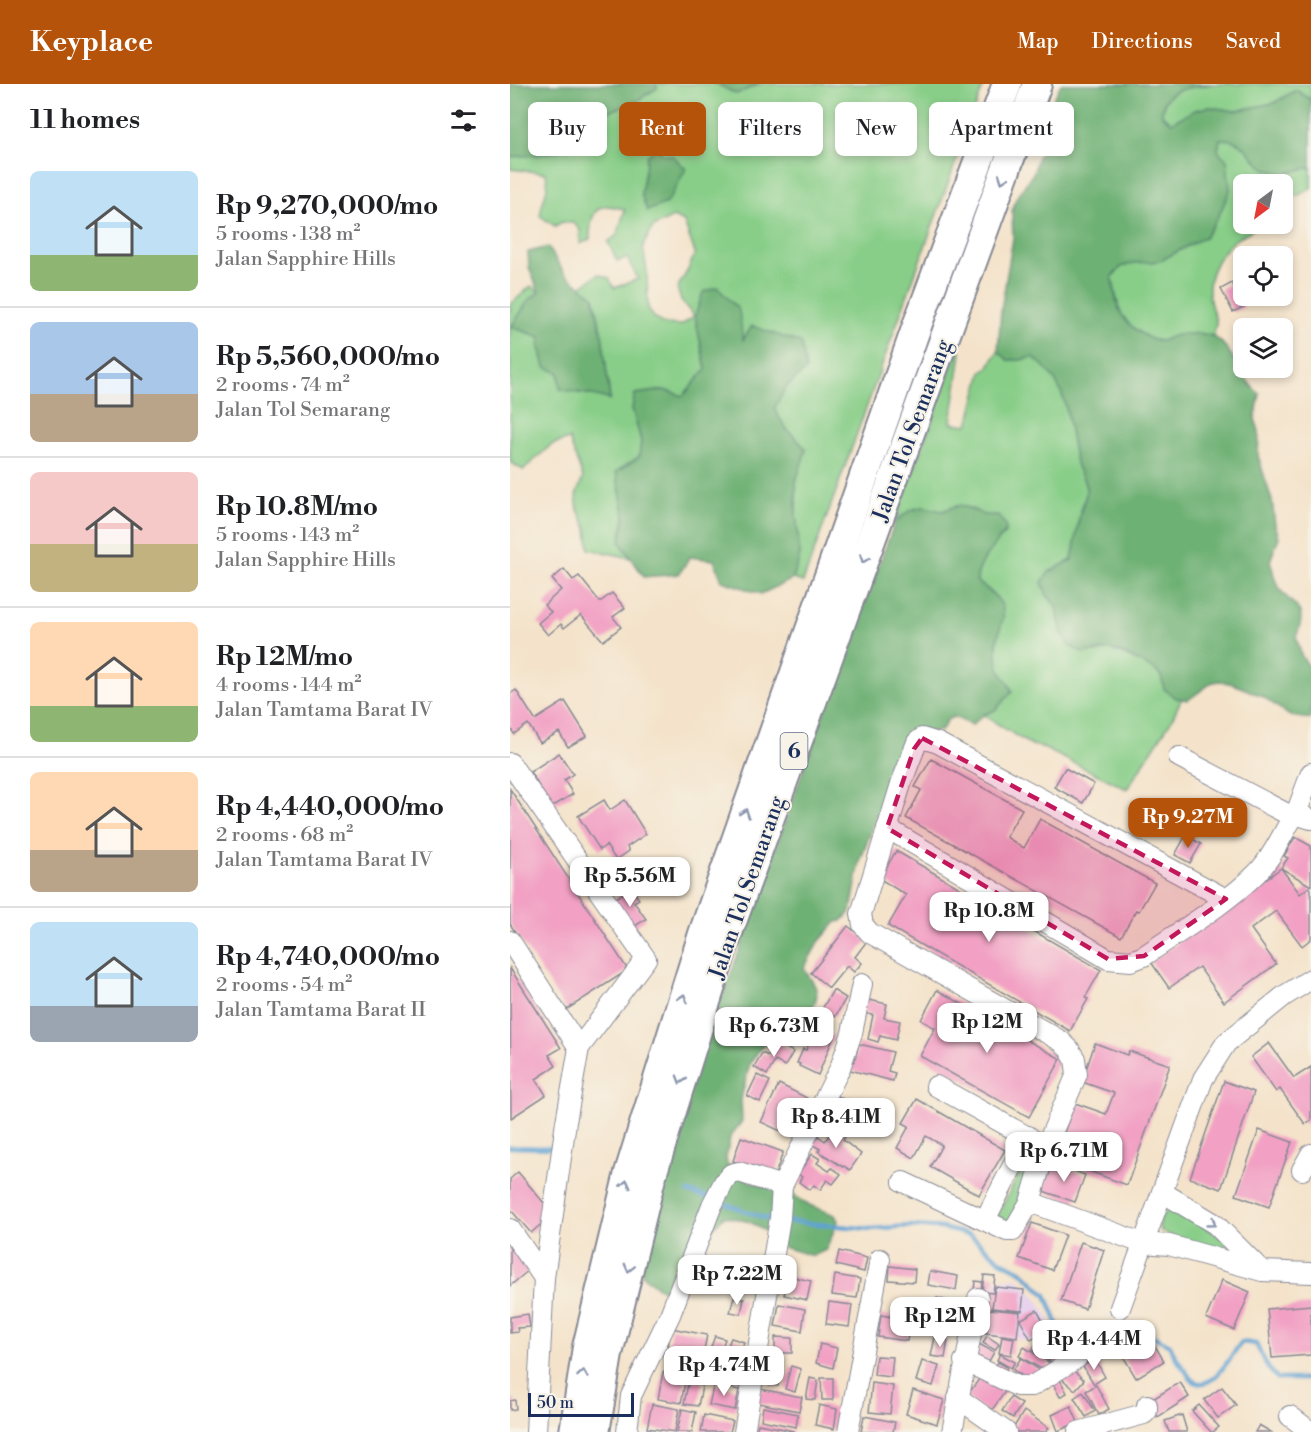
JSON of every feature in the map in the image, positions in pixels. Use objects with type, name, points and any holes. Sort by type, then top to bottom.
[{"type":"highway","name":"Jalan Tol Semarang","points":[[574,1432],[587,1347],[629,1173],[703,934],[918,323],[1007,84]]},
{"type":"highway","name":"Jalan Tol Semarang","points":[[595,1432],[608,1354],[651,1178],[724,941],[1037,84]]},
{"type":"street","points":[[903,1182],[1007,1231],[1013,1231],[1030,1202],[1046,1147],[1077,1074],[1075,1059],[1069,1048],[1051,1035],[870,933],[863,925],[861,914],[917,742],[922,738],[929,739],[1226,899]]},
{"type":"street","points":[[1179,757],[1300,817]]},
{"type":"street","points":[[512,768],[646,957],[646,961],[579,1048],[544,1278],[536,1432]]},
{"type":"street","points":[[888,828],[1108,959],[1131,961],[1144,956],[1226,899],[1258,873],[1300,817],[1311,773]]},
{"type":"street","points":[[510,941],[579,1048]]},
{"type":"street","points":[[1120,1308],[1203,1079],[1226,1043],[1284,996],[1311,979]]},
{"type":"street","points":[[744,1432],[780,1220],[782,1186],[840,1068],[852,1033],[862,984]]},
{"type":"street","points":[[936,1086],[1046,1147]]},
{"type":"street","points":[[985,1220],[1028,1136]]},
{"type":"street","points":[[627,1432],[631,1396],[670,1315],[714,1200],[730,1174],[739,1172],[782,1186]]},
{"type":"street","points":[[1162,1192],[1215,1224],[1262,1271]]},
{"type":"street","points":[[1030,1202],[1142,1243],[1169,1245],[1262,1271],[1311,1273]]},
{"type":"street","points":[[510,1229],[544,1278]]},
{"type":"street","points":[[848,1432],[880,1259]]},
{"type":"street","points":[[952,1432],[978,1298]]},
{"type":"street","points":[[964,1361],[1026,1388],[1077,1358]]},
{"type":"street","points":[[958,1398],[1006,1432]]},
{"type":"street","points":[[1078,1432],[1144,1414],[1147,1405]]},
{"type":"street","points":[[1290,1416],[1311,1432]]},
{"type":"highlighted area","points":[[922,738],[1226,899],[1144,956],[1108,959],[887,828],[914,749]]},
{"type":"shaded area","points":[[1017,1278],[1034,1295],[1048,1316],[1053,1335],[1041,1335],[1031,1341],[985,1334],[980,1331],[985,1293],[993,1294],[995,1281]]},
{"type":"green space","points":[[510,84],[656,84],[657,88],[635,102],[619,102],[619,108],[607,112],[607,102],[528,102],[528,156],[510,157]]},
{"type":"green space","points":[[656,84],[717,84],[736,94],[760,84],[984,84],[977,102],[929,102],[929,156],[958,156],[803,582],[793,579],[800,555],[796,515],[796,481],[806,449],[785,427],[774,409],[786,387],[806,370],[695,316],[706,369],[683,396],[664,390],[632,408],[641,441],[639,457],[616,472],[625,516],[620,542],[631,558],[589,549],[587,528],[578,510],[576,495],[583,478],[569,439],[551,445],[523,470],[510,462],[510,305],[531,286],[539,292],[528,301],[512,327],[541,337],[559,373],[559,380],[577,393],[595,394],[610,399],[602,334],[594,296],[581,287],[598,274],[609,278],[614,288],[638,279],[627,258],[617,261],[608,242],[617,235],[625,210],[601,207],[593,215],[590,239],[580,244],[580,230],[574,223],[562,222],[555,226],[540,216],[546,190],[546,173],[510,169],[510,157],[528,151],[528,156],[607,156],[607,112],[619,108],[619,156],[706,156],[706,102],[635,102],[657,88]],"holes":[[[673,217],[684,222],[695,253],[677,288],[681,301],[694,316],[682,325],[663,324],[653,316],[648,308],[647,272],[643,246],[653,227]]]},
{"type":"green space","points":[[717,84],[760,84],[736,94]]},
{"type":"green space","points":[[1061,84],[1211,84],[1185,88],[1171,94],[1163,106],[1162,115],[1172,122],[1195,110],[1209,107],[1235,111],[1274,103],[1296,90],[1311,100],[1311,168],[1284,173],[1274,172],[1266,169],[1239,143],[1220,139],[1218,151],[1227,160],[1230,190],[1206,236],[1160,261],[1134,263],[1121,267],[1112,277],[1122,315],[1139,332],[1157,341],[1188,334],[1204,334],[1214,337],[1220,341],[1233,359],[1233,378],[1246,378],[1260,394],[1255,419],[1259,431],[1258,456],[1272,501],[1279,537],[1270,561],[1277,584],[1296,606],[1301,617],[1296,637],[1302,657],[1311,669],[1311,719],[1290,716],[1262,696],[1220,681],[1213,682],[1188,700],[1176,698],[1164,689],[1161,676],[1155,670],[1123,653],[1110,649],[1083,653],[1068,645],[1062,633],[1056,606],[1047,595],[1042,582],[1049,572],[1072,560],[1086,492],[1085,485],[1073,450],[1066,407],[1055,381],[1033,357],[1008,360],[998,351],[1001,310],[1013,238],[1012,211],[1016,198],[1034,172],[1039,156],[1074,156],[1074,102],[1052,102]]},
{"type":"green space","points":[[1211,84],[1311,84],[1311,100],[1296,90],[1274,103],[1235,111],[1209,107],[1195,110],[1172,123],[1162,115],[1166,99],[1171,94],[1185,88]]},
{"type":"green space","points":[[1220,138],[1228,139],[1239,143],[1262,165],[1311,168],[1311,189],[1293,198],[1293,174],[1233,174],[1233,234],[1244,234],[1222,253],[1211,276],[1209,292],[1216,321],[1213,336],[1199,333],[1174,336],[1162,341],[1149,339],[1128,324],[1120,314],[1112,276],[1121,267],[1134,263],[1160,261],[1206,236],[1230,190],[1218,151]]},
{"type":"green space","points":[[647,156],[673,156],[686,169],[667,203],[647,211],[641,194]]},
{"type":"green space","points":[[548,247],[565,274],[593,296],[602,334],[610,400],[560,389],[559,373],[545,367],[539,344],[541,337],[511,327],[528,301],[539,292],[529,267],[528,252]]},
{"type":"green space","points":[[717,287],[739,310],[743,340],[752,326],[801,343],[806,370],[786,387],[774,409],[785,427],[806,449],[796,481],[796,515],[800,555],[793,579],[761,594],[722,581],[714,560],[690,557],[679,574],[644,577],[620,542],[625,516],[616,472],[639,457],[641,441],[632,408],[635,394],[664,390],[683,396],[706,369],[695,316],[703,292]]},
{"type":"green space","points":[[958,349],[961,352],[951,423],[968,425],[982,372],[988,368],[998,351],[1008,360],[1033,357],[1046,369],[1062,394],[1077,466],[1086,488],[1072,560],[1049,572],[1047,595],[1056,606],[1062,633],[1096,653],[1110,649],[1150,666],[1161,676],[1163,682],[1182,698],[1171,721],[1127,789],[1041,747],[1031,745],[983,715],[995,710],[1012,691],[1001,674],[997,662],[1001,608],[998,600],[990,591],[977,582],[983,561],[1006,531],[983,514],[962,506],[942,511],[920,507],[908,512],[895,522]]},
{"type":"green space","points":[[961,505],[985,515],[997,515],[1005,524],[1006,531],[983,561],[977,582],[1000,601],[1003,609],[997,659],[1012,692],[995,710],[983,715],[972,725],[954,717],[948,719],[941,731],[921,735],[911,741],[899,758],[860,861],[851,911],[842,921],[836,922],[818,943],[804,968],[816,988],[815,1002],[796,1042],[769,1041],[763,1045],[750,1063],[741,1098],[742,1121],[730,1137],[726,1158],[727,1164],[751,1182],[794,1195],[804,1203],[835,1215],[838,1221],[826,1250],[813,1256],[782,1247],[780,1240],[750,1222],[724,1216],[708,1234],[677,1284],[667,1291],[663,1290],[641,1272],[647,1247],[651,1242],[656,1198],[707,1036],[895,522],[911,510],[924,507],[942,511]]},
{"type":"green space","points":[[1030,1153],[1034,1156],[1015,1219],[1009,1222],[997,1216]]},
{"type":"green space","points":[[1169,1210],[1179,1210],[1225,1240],[1228,1251],[1202,1248],[1161,1231],[1159,1227],[1162,1215]]},
{"type":"building","points":[[1232,283],[1233,306],[1244,307],[1233,312],[1221,289]]},
{"type":"building","points":[[564,569],[573,580],[579,576],[600,602],[612,593],[625,608],[613,617],[621,627],[603,641],[581,615],[564,628],[561,624],[548,635],[538,623],[551,612],[544,605],[561,590],[552,579]]},
{"type":"building","points":[[516,690],[535,720],[565,701],[587,736],[568,747],[559,732],[540,743],[528,724],[514,734],[510,727],[510,694]]},
{"type":"building","points":[[559,753],[573,774],[564,780],[573,794],[552,807],[530,772]]},
{"type":"building","points":[[931,759],[1022,809],[1006,837],[1024,848],[1040,819],[1155,883],[1121,937],[906,818],[921,790],[915,787]]},
{"type":"building","points":[[1065,768],[1094,784],[1083,803],[1054,787]]},
{"type":"building","points":[[510,789],[628,970],[566,1010],[510,924]]},
{"type":"building","points":[[604,800],[610,810],[625,800],[646,834],[627,847],[629,851],[616,860],[606,845],[600,850],[578,816]]},
{"type":"building","points":[[1186,835],[1201,844],[1190,863],[1175,855]]},
{"type":"building","points":[[1295,837],[1311,846],[1311,886],[1281,868],[1288,858],[1284,856]]},
{"type":"building","points":[[896,851],[1101,970],[1070,1031],[888,926],[906,895],[880,879]]},
{"type":"building","points":[[1281,868],[1300,894],[1309,887],[1311,889],[1311,939],[1302,946],[1276,911],[1251,929],[1276,964],[1224,1002],[1199,967],[1169,988],[1151,962]]},
{"type":"building","points":[[631,888],[639,899],[634,902],[646,919],[632,928],[613,900]]},
{"type":"building","points":[[848,926],[867,941],[855,957],[862,963],[854,972],[847,966],[829,988],[811,973]]},
{"type":"building","points":[[510,968],[561,1048],[549,1055],[556,1066],[536,1079],[546,1095],[511,1118]]},
{"type":"building","points":[[833,990],[846,998],[835,1017],[822,1009]]},
{"type":"building","points":[[937,990],[1061,1059],[1029,1117],[920,1056],[935,1028],[921,1020]]},
{"type":"building","points":[[865,999],[887,1004],[884,1018],[900,1021],[896,1040],[880,1036],[878,1042],[868,1039],[873,1015],[862,1013]]},
{"type":"building","points":[[810,1026],[834,1036],[818,1075],[797,1063],[803,1049],[806,1050],[809,1043],[804,1040]]},
{"type":"building","points":[[777,1042],[793,1052],[785,1066],[775,1061],[767,1075],[754,1067],[762,1053],[768,1056]]},
{"type":"building","points":[[1095,1043],[1127,1055],[1129,1051],[1170,1065],[1127,1185],[1086,1170],[1092,1154],[1060,1143],[1075,1103],[1106,1114],[1114,1093],[1082,1082]]},
{"type":"building","points":[[1269,1043],[1294,1078],[1311,1067],[1311,1120],[1305,1124],[1280,1089],[1276,1092],[1251,1057]]},
{"type":"building","points":[[859,1044],[893,1052],[888,1071],[895,1073],[893,1081],[850,1070]]},
{"type":"building","points":[[757,1075],[770,1081],[760,1102],[747,1096]]},
{"type":"building","points":[[1224,1081],[1254,1092],[1221,1189],[1190,1178]]},
{"type":"building","points":[[779,1084],[807,1098],[789,1135],[761,1122]]},
{"type":"building","points":[[838,1096],[861,1107],[859,1114],[869,1120],[860,1134],[851,1127],[849,1130],[826,1115]]},
{"type":"building","points":[[917,1099],[1005,1150],[979,1195],[930,1167],[942,1145],[926,1136],[914,1158],[897,1148],[909,1126],[903,1123]]},
{"type":"building","points":[[834,1128],[846,1135],[843,1140],[861,1154],[850,1170],[818,1151],[820,1149],[808,1142],[814,1133],[825,1141]]},
{"type":"building","points":[[1259,1130],[1292,1142],[1269,1207],[1236,1195]]},
{"type":"building","points":[[741,1137],[783,1152],[775,1175],[733,1161]]},
{"type":"building","points":[[812,1154],[820,1159],[817,1163],[829,1171],[832,1168],[841,1174],[833,1184],[827,1180],[820,1190],[814,1185],[810,1190],[799,1182],[802,1177],[798,1174]]},
{"type":"building","points":[[1053,1163],[1085,1175],[1075,1202],[1043,1191]]},
{"type":"building","points":[[518,1172],[549,1209],[543,1215],[547,1219],[531,1233],[510,1209],[510,1179]]},
{"type":"building","points":[[1032,1223],[1065,1235],[1052,1270],[1019,1258]]},
{"type":"building","points":[[1081,1242],[1104,1250],[1085,1309],[1061,1301]]},
{"type":"building","points":[[510,1244],[530,1269],[510,1286]]},
{"type":"building","points":[[839,1251],[867,1258],[864,1272],[836,1265]]},
{"type":"building","points":[[720,1262],[755,1266],[752,1289],[717,1285]]},
{"type":"building","points":[[890,1266],[915,1269],[914,1282],[889,1280]]},
{"type":"building","points":[[930,1271],[958,1276],[956,1290],[928,1285]]},
{"type":"building","points":[[835,1275],[860,1279],[857,1298],[832,1295]]},
{"type":"building","points":[[984,1275],[995,1276],[993,1293],[982,1292]]},
{"type":"building","points":[[789,1276],[811,1281],[807,1300],[784,1295]]},
{"type":"building","points":[[1222,1280],[1250,1292],[1234,1330],[1206,1318]]},
{"type":"building","points":[[975,1281],[982,1282],[981,1291],[974,1290]]},
{"type":"building","points":[[995,1287],[1024,1290],[1022,1311],[992,1308]]},
{"type":"building","points":[[734,1297],[744,1299],[741,1314],[730,1312]]},
{"type":"building","points":[[937,1298],[955,1303],[949,1328],[931,1324]]},
{"type":"building","points":[[829,1302],[852,1305],[849,1327],[826,1324]]},
{"type":"building","points":[[779,1304],[805,1309],[802,1331],[775,1326]]},
{"type":"building","points":[[1311,1305],[1311,1355],[1272,1358],[1267,1309]]},
{"type":"building","points":[[989,1309],[1020,1312],[1017,1337],[986,1333]]},
{"type":"building","points":[[1037,1310],[1048,1330],[1031,1340],[1020,1320]]},
{"type":"building","points":[[528,1314],[530,1327],[517,1328],[518,1332],[510,1333],[510,1317]]},
{"type":"building","points":[[881,1315],[910,1320],[907,1341],[878,1337]]},
{"type":"building","points":[[671,1328],[707,1335],[703,1355],[694,1354],[690,1371],[671,1367],[675,1350],[668,1349]]},
{"type":"building","points":[[1041,1335],[1048,1340],[1039,1354],[1032,1350]]},
{"type":"building","points":[[715,1336],[725,1339],[721,1350],[711,1347]]},
{"type":"building","points":[[987,1336],[999,1344],[995,1350],[983,1343]]},
{"type":"building","points":[[1002,1336],[1014,1338],[1011,1355],[999,1353]]},
{"type":"building","points":[[775,1337],[792,1338],[792,1353],[775,1353]]},
{"type":"building","points":[[935,1337],[948,1340],[945,1358],[931,1356]]},
{"type":"building","points":[[731,1338],[744,1342],[741,1353],[727,1348]]},
{"type":"building","points":[[1050,1339],[1066,1348],[1056,1365],[1040,1355]]},
{"type":"building","points":[[1151,1339],[1164,1361],[1136,1378],[1123,1356]]},
{"type":"building","points":[[820,1344],[837,1348],[833,1368],[816,1363]]},
{"type":"building","points":[[979,1344],[994,1352],[987,1365],[972,1357]]},
{"type":"building","points":[[1024,1347],[1050,1363],[1045,1371],[1019,1356]]},
{"type":"building","points":[[720,1353],[746,1358],[741,1380],[715,1375]]},
{"type":"building","points":[[1000,1354],[1015,1362],[1011,1368],[997,1360]]},
{"type":"building","points":[[876,1356],[893,1357],[891,1377],[874,1375]]},
{"type":"building","points":[[1021,1358],[1038,1369],[1030,1381],[1013,1370]]},
{"type":"building","points":[[1095,1359],[1105,1377],[1094,1384],[1083,1366]]},
{"type":"building","points":[[922,1361],[939,1366],[933,1386],[916,1381]]},
{"type":"building","points":[[998,1362],[1007,1367],[1002,1376],[993,1371]]},
{"type":"building","points":[[791,1366],[801,1369],[795,1392],[785,1389]]},
{"type":"building","points":[[1071,1368],[1084,1380],[1075,1390],[1061,1378]]},
{"type":"building","points":[[663,1372],[686,1377],[681,1403],[658,1399]]},
{"type":"building","points":[[773,1372],[781,1373],[778,1386],[770,1385]]},
{"type":"building","points":[[982,1375],[1005,1392],[989,1414],[966,1397]]},
{"type":"building","points":[[1058,1376],[1067,1393],[1060,1397],[1051,1380]]},
{"type":"building","points":[[810,1378],[818,1380],[815,1400],[806,1399]]},
{"type":"building","points":[[821,1378],[833,1378],[833,1400],[822,1400]]},
{"type":"building","points":[[689,1379],[703,1382],[698,1406],[684,1404]]},
{"type":"building","points":[[1180,1382],[1189,1397],[1158,1417],[1148,1402]]},
{"type":"building","points":[[872,1383],[893,1386],[890,1414],[869,1412]]},
{"type":"building","points":[[714,1384],[739,1390],[735,1410],[709,1405]]},
{"type":"building","points":[[1096,1385],[1109,1409],[1099,1415],[1086,1391]]},
{"type":"building","points":[[1222,1387],[1236,1405],[1218,1418],[1204,1400]]},
{"type":"building","points":[[760,1389],[802,1397],[799,1411],[758,1403]]},
{"type":"building","points":[[913,1390],[944,1400],[937,1424],[906,1414]]},
{"type":"building","points":[[1083,1392],[1095,1411],[1086,1417],[1074,1398]]},
{"type":"building","points":[[1011,1397],[1022,1404],[1013,1418],[1002,1411]]},
{"type":"building","points":[[515,1400],[516,1409],[510,1410],[510,1401]]},
{"type":"building","points":[[652,1404],[679,1409],[675,1432],[647,1428]]},
{"type":"building","points":[[819,1405],[837,1409],[834,1429],[815,1425]]},
{"type":"building","points":[[1199,1405],[1219,1427],[1213,1432],[1192,1411]]},
{"type":"building","points":[[1071,1406],[1078,1422],[1058,1431],[1052,1415]]},
{"type":"building","points":[[763,1407],[798,1414],[796,1427],[761,1420]]},
{"type":"building","points":[[682,1409],[696,1412],[692,1432],[677,1432]]},
{"type":"building","points":[[1024,1411],[1049,1428],[1046,1432],[1015,1432],[1012,1430]]},
{"type":"building","points":[[704,1415],[733,1421],[730,1432],[701,1432]]},
{"type":"building","points":[[1182,1415],[1187,1432],[1169,1432],[1165,1421]]},
{"type":"building","points":[[864,1416],[895,1422],[893,1432],[861,1432]]},
{"type":"building","points":[[758,1424],[794,1431],[756,1432]]},
{"type":"building","points":[[1259,1425],[1271,1432],[1255,1432]]},
{"type":"waterway","points":[[510,1147],[555,1148]]},
{"type":"waterway","points":[[688,1192],[710,1198]]},
{"type":"waterway","points":[[721,1202],[775,1220]]},
{"type":"waterway","points":[[784,1221],[871,1229],[910,1226],[942,1228],[970,1235],[1001,1261],[1021,1271],[1046,1295],[1062,1335],[1085,1343],[1131,1329],[1145,1332],[1170,1345],[1190,1378],[1199,1383],[1214,1378],[1242,1342],[1256,1344],[1268,1368],[1278,1379],[1311,1379]]}]
